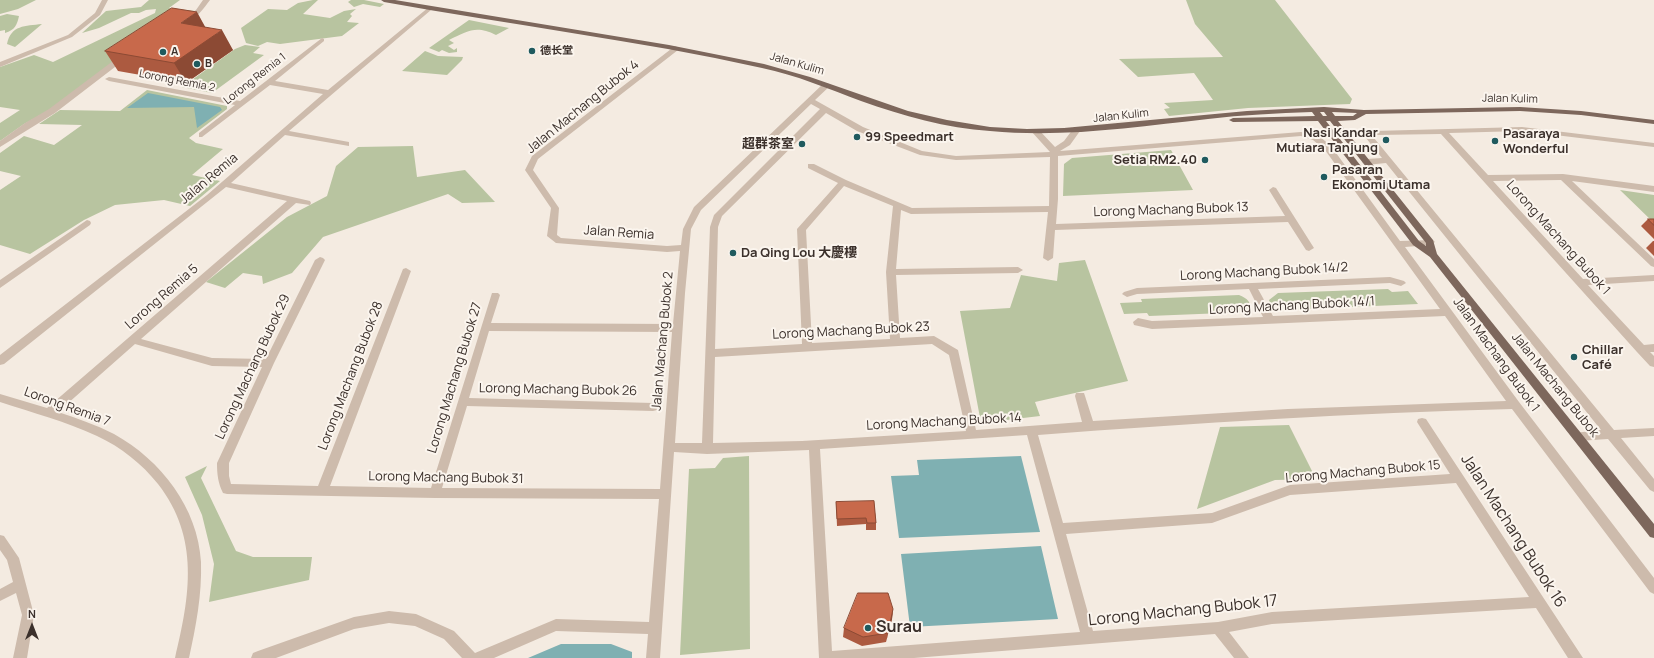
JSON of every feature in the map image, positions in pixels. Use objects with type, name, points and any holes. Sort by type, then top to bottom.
[{"type":"main road","name":"Jalan Kulim","points":[[384,0],[675,48],[789,72],[827,84],[876,104],[912,115],[961,126],[1035,132],[1076,131],[1255,112],[1346,109],[1364,112],[1520,109],[1582,113],[1654,122]]},
{"type":"main road","name":"Jalan Machang Bubok","points":[[1314,110],[1416,243],[1434,255],[1652,529]]},
{"type":"main road","name":"Jalan Machang Bubok","points":[[1326,110],[1430,242],[1434,255]]},
{"type":"main road","points":[[1346,136],[1349,123],[1364,112]]},
{"type":"main road","name":"Jalan Kulim","points":[[1203,118],[1239,120],[1355,118]]},
{"type":"main road","points":[[1290,119],[1321,127],[1330,132],[1334,137]]},
{"type":"street","points":[[0,65],[70,36],[98,14],[105,0]]},
{"type":"street","points":[[179,24],[198,11],[207,0]]},
{"type":"street","name":"Jalan Remia","points":[[0,361],[224,184],[429,8]]},
{"type":"street","name":"Lorong Remia 1","points":[[202,135],[322,40]]},
{"type":"street","name":"Jalan Machang Bubok 4","points":[[552,236],[555,208],[529,170],[535,158],[675,48]]},
{"type":"street","points":[[0,145],[28,125],[52,111],[130,52]]},
{"type":"street","name":"Lorong Remia 2","points":[[109,79],[241,104]]},
{"type":"street","points":[[269,82],[329,93]]},
{"type":"street","name":"Jalan Machang Bubok 2","points":[[653,658],[668,447],[688,230],[697,209],[827,84]]},
{"type":"street","points":[[811,101],[824,110],[860,129],[920,153],[956,158],[1054,152],[1067,143],[1076,131]]},
{"type":"street","points":[[707,449],[714,227],[718,215],[824,110]]},
{"type":"street","points":[[1654,145],[1522,129],[1374,133],[1370,138],[1654,487]]},
{"type":"street","name":"Lorong Machang Bubok 1","points":[[1442,130],[1654,363]]},
{"type":"street","points":[[283,132],[346,144]]},
{"type":"street","points":[[1035,132],[1054,152],[1053,209],[1048,258]]},
{"type":"street","name":"Jalan Machang Bubok 1","points":[[1054,152],[1301,134],[1316,138],[1328,148],[1515,405],[1654,588]]},
{"type":"street","points":[[1366,162],[1388,160]]},
{"type":"street","points":[[811,166],[843,182],[911,211],[1053,209]]},
{"type":"street","points":[[1485,178],[1563,177],[1654,189]]},
{"type":"street","points":[[1563,177],[1654,264]]},
{"type":"street","points":[[808,347],[801,229],[843,182]]},
{"type":"street","points":[[224,184],[307,204]]},
{"type":"street","points":[[1273,190],[1309,248]]},
{"type":"street","name":"Lorong Remia 5","points":[[48,414],[294,200]]},
{"type":"street","points":[[895,342],[891,272],[897,206]]},
{"type":"street","name":"Lorong Machang Bubok 13","points":[[1051,227],[1291,219]]},
{"type":"street","points":[[0,285],[87,223]]},
{"type":"street","name":"Jalan Remia","points":[[552,236],[559,241],[570,243],[667,249],[686,248]]},
{"type":"street","points":[[1398,244],[1430,242]]},
{"type":"street","name":"Lorong Machang Bubok 29","points":[[227,489],[223,476],[224,463],[269,363],[320,260]]},
{"type":"street","points":[[891,272],[1018,270]]},
{"type":"street","name":"Lorong Machang Bubok 28","points":[[322,491],[406,271]]},
{"type":"street","points":[[1580,282],[1654,278]]},
{"type":"street","name":"Lorong Machang Bubok 14/2","points":[[1127,294],[1137,291],[1390,280],[1401,283]]},
{"type":"street","points":[[1252,286],[1270,320]]},
{"type":"street","name":"Lorong Machang Bubok 27","points":[[435,493],[495,295]]},
{"type":"street","name":"Lorong Machang Bubok 14/1","points":[[1138,322],[1152,325],[1447,312]]},
{"type":"street","points":[[485,327],[678,328]]},
{"type":"street","points":[[133,340],[212,362],[269,363]]},
{"type":"street","name":"Lorong Machang Bubok 23","points":[[710,352],[934,340],[954,353],[972,435]]},
{"type":"street","points":[[1641,349],[1654,348]]},
{"type":"street","points":[[1080,396],[1090,427]]},
{"type":"street","name":"Lorong Remia 7","points":[[0,398],[92,429],[122,444],[141,457],[176,498],[188,526],[194,554],[195,581],[191,622],[182,658]]},
{"type":"street","name":"Lorong Machang Bubok 26","points":[[462,402],[653,407]]},
{"type":"street","points":[[1032,432],[1211,417],[1404,407],[1515,405]]},
{"type":"street","name":"Jalan Machang Bubok 16","points":[[1422,422],[1576,658]]},
{"type":"street","name":"Lorong Machang Bubok 14","points":[[668,447],[707,449],[1032,432],[1088,638]]},
{"type":"street","points":[[1578,436],[1654,432]]},
{"type":"street","points":[[814,444],[826,658]]},
{"type":"street","name":"Lorong Machang Bubok 15","points":[[1058,529],[1212,518],[1290,490],[1459,478]]},
{"type":"street","name":"Lorong Machang Bubok 31","points":[[227,489],[435,493],[665,494]]},
{"type":"street","points":[[0,540],[13,558],[28,615],[20,658]]},
{"type":"street","points":[[0,595],[20,585]]},
{"type":"street","name":"Lorong Machang Bubok 17","points":[[831,658],[1218,628],[1272,618],[1540,602]]},
{"type":"street","points":[[258,658],[354,623],[389,617],[416,620],[449,635],[471,658]]},
{"type":"street","points":[[479,658],[556,625],[655,628]]},
{"type":"street","points":[[1218,628],[1242,658]]},
{"type":"green space","points":[[0,0],[36,0],[18,9],[0,14]]},
{"type":"green space","points":[[149,0],[180,0],[169,8],[195,11],[50,110],[24,124],[0,141],[0,123],[20,110],[0,107],[0,67],[34,55],[53,62],[155,13],[156,9],[146,10],[139,13],[131,13],[99,28],[82,33],[106,11],[141,7]]},
{"type":"green space","points":[[318,0],[303,14],[330,18],[344,11],[356,9],[350,14],[352,16],[347,22],[359,23],[342,36],[280,44],[267,42],[258,46],[246,43],[241,28],[268,9],[287,10],[298,3]]},
{"type":"green space","points":[[351,0],[364,0],[384,4],[380,7],[363,4],[354,7],[348,2]]},
{"type":"green space","points":[[1186,0],[1275,0],[1352,99],[1350,104],[1248,108],[1169,116],[1164,109],[1170,108],[1164,103],[1213,100],[1194,73],[1138,77],[1119,59],[1223,57],[1195,24]]},
{"type":"green space","points":[[7,14],[19,16],[15,27],[5,33],[5,30],[0,31],[0,16]]},
{"type":"green space","points":[[469,20],[509,28],[496,35],[483,30],[472,30],[449,40],[454,43],[448,46],[454,50],[457,48],[457,52],[449,53],[442,50],[439,52],[429,48]]},
{"type":"green space","points":[[42,24],[15,47],[7,44],[9,38],[15,30],[25,26]]},
{"type":"green space","points":[[245,45],[260,47],[253,53],[264,55],[212,93],[182,87],[235,49]]},
{"type":"green space","points":[[425,51],[438,56],[463,57],[462,60],[447,75],[402,71]]},
{"type":"green space","points":[[147,90],[227,106],[227,109],[189,138],[196,143],[223,149],[192,175],[220,181],[190,206],[164,200],[115,205],[84,220],[30,254],[0,245],[0,190],[21,176],[0,171],[0,153],[24,136],[54,145],[82,125],[39,124],[60,110],[120,111]]},
{"type":"green space","points":[[413,146],[417,177],[465,170],[495,202],[462,203],[448,194],[323,237],[292,273],[263,284],[262,276],[243,273],[225,288],[206,282],[287,217],[327,196],[336,166],[358,147]]},
{"type":"green space","points":[[1171,150],[1193,190],[1063,196],[1064,164],[1072,158]]},
{"type":"green space","points":[[1620,190],[1654,195],[1654,223]]},
{"type":"green space","points":[[1085,260],[1128,381],[1035,402],[1040,416],[981,423],[960,311],[1010,308],[1021,275],[1057,281],[1059,263]]},
{"type":"green space","points":[[1388,289],[1392,292],[1408,291],[1418,304],[1286,310],[1270,303],[1269,300],[1278,293]]},
{"type":"green space","points":[[1239,295],[1250,303],[1249,312],[1149,316],[1147,313],[1124,314],[1120,303],[1142,302],[1141,299]]},
{"type":"green space","points":[[1289,425],[1316,479],[1275,480],[1197,509],[1220,427]]},
{"type":"green space","points":[[749,456],[750,649],[680,655],[689,469],[715,468],[723,458]]},
{"type":"green space","points":[[207,466],[201,478],[236,551],[253,557],[312,557],[309,580],[209,602],[214,564],[202,515],[185,477]]},
{"type":"water","points":[[148,93],[220,107],[222,110],[197,128],[194,107],[127,108]]},
{"type":"water","points":[[1021,456],[1040,532],[899,538],[891,476],[919,475],[917,460]]},
{"type":"water","points":[[1041,546],[1058,619],[910,627],[901,554]]},
{"type":"water","points":[[561,644],[611,644],[632,652],[632,658],[528,658]]},
{"type":"building","points":[[172,8],[197,12],[181,23],[222,30],[174,63],[105,51]]},
{"type":"building","points":[[1648,219],[1654,219],[1654,225]]},
{"type":"building","points":[[874,501],[876,523],[867,523],[866,518],[837,519],[836,502]]},
{"type":"building","name":"Surau","points":[[858,593],[888,593],[893,609],[888,633],[863,637],[844,628]]},
{"type":"place","name":"德长堂","points":[[532,51]]},
{"type":"place","name":"A","points":[[163,52]]},
{"type":"place","name":"B","points":[[197,64]]},
{"type":"place","name":"99 Speedmart","points":[[857,137]]},
{"type":"place","name":"Nasi Kandar Mutiara Tanjung","points":[[1386,140]]},
{"type":"place","name":"Pasaraya Wonderful","points":[[1495,141]]},
{"type":"place","name":"超群茶室","points":[[802,144]]},
{"type":"place","name":"Setia RM2.40","points":[[1205,160]]},
{"type":"place","name":"Pasaran Ekonomi Utama","points":[[1324,177]]},
{"type":"place","name":"Da Qing Lou 大慶樓","points":[[733,253]]},
{"type":"place","name":"Chillar Café","points":[[1574,357]]},
{"type":"place","name":"Surau","points":[[868,628]]}]
